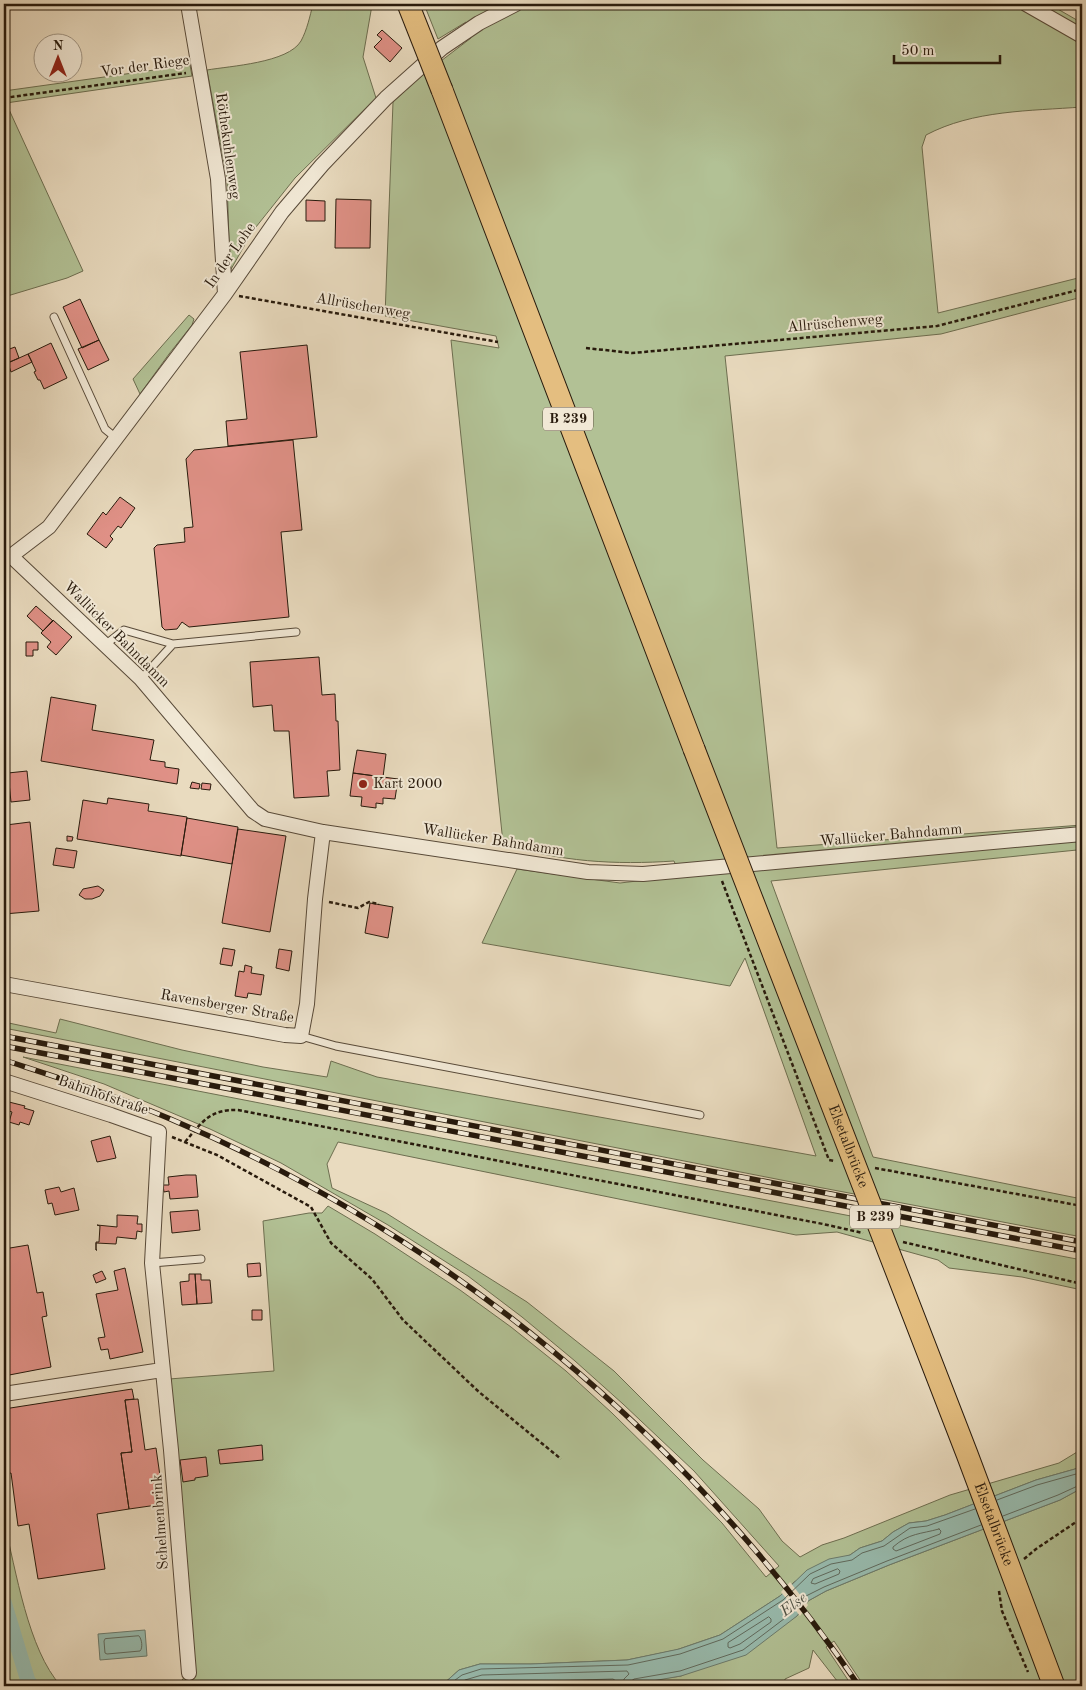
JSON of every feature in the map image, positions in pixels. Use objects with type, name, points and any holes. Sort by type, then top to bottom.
[{"type":"main road","name":"Elsetalbrücke","points":[[408,4],[967,1454],[1054,1686]]},
{"type":"street","name":"Röthekuhlenweg","points":[[188,4],[218,179],[225,294]]},
{"type":"street","name":"In der Lohe","points":[[7,557],[49,528],[225,294],[282,212],[322,165],[386,98],[442,48],[479,23],[516,4]]},
{"type":"street","points":[[1026,4],[1082,36]]},
{"type":"street","name":"Wallücker Bahndamm","points":[[7,557],[106,644],[141,679],[253,811],[265,819],[323,832],[588,872],[643,874],[1082,834]]},
{"type":"street","name":"Ravensberger Straße","points":[[4,984],[285,1035],[301,1036],[307,1004],[315,899],[323,832]]},
{"type":"street","name":"Bahnhofstraße","points":[[4,1082],[112,1115],[159,1132]]},
{"type":"street","name":"Schelmenbrink","points":[[159,1132],[152,1263],[172,1450],[189,1673]]},
{"type":"street","points":[[4,1394],[162,1370]]},
{"type":"lane","points":[[54,316],[105,429],[116,438]]},
{"type":"lane","points":[[106,644],[124,630],[173,644],[296,632]]},
{"type":"lane","points":[[141,679],[173,644]]},
{"type":"lane","points":[[301,1036],[336,1046],[700,1115]]},
{"type":"lane","points":[[152,1263],[201,1259]]},
{"type":"path","name":"Vor der Riege","points":[[4,98],[200,71]]},
{"type":"path","name":"Allrüschenweg","points":[[586,348],[632,353],[937,326],[1082,288]]},
{"type":"path","name":"Allrüschenweg","points":[[225,294],[498,342]]},
{"type":"path","points":[[717,868],[829,1160],[838,1162]]},
{"type":"path","points":[[315,899],[358,908],[369,902],[379,904]]},
{"type":"path","points":[[185,1142],[211,1115],[224,1109],[238,1110],[871,1235]]},
{"type":"path","name":"Bahnhofstraße","points":[[159,1132],[217,1155],[311,1207],[330,1243],[372,1279],[403,1320],[479,1392],[561,1459]]},
{"type":"path","points":[[868,1167],[1082,1206]]},
{"type":"path","points":[[900,1242],[1082,1284]]},
{"type":"shaded area","points":[[313,4],[386,4],[372,5],[363,57],[376,98],[295,178],[252,232],[230,271],[227,179],[207,70],[272,59],[294,48],[303,37]]},
{"type":"shaded area","points":[[424,4],[1049,4],[1082,23],[1082,107],[982,116],[944,127],[926,135],[922,147],[938,313],[1082,277],[1082,297],[941,334],[725,356],[777,848],[1082,825],[1082,855],[1077,850],[771,881],[873,1157],[1082,1199],[1082,1237],[4,1028],[4,1022],[56,1033],[60,1019],[182,1050],[263,1067],[327,1077],[331,1061],[377,1077],[816,1156],[745,958],[730,986],[482,943],[517,869],[620,883],[680,876],[674,861],[631,863],[587,861],[545,854],[503,843],[451,340],[499,348],[496,336],[385,316],[393,102],[420,77],[471,38],[466,22],[438,39]]},
{"type":"shaded area","points":[[190,65],[192,76],[6,103],[83,271],[67,278],[4,297],[4,91],[68,82],[82,82],[82,80]]},
{"type":"shaded area","points":[[189,315],[194,319],[192,325],[140,394],[133,379]]},
{"type":"shaded area","points":[[23,1057],[1082,1260],[1082,1290],[1022,1277],[949,1268],[938,1260],[837,1232],[796,1235],[338,1142],[327,1164],[332,1188],[386,1213],[527,1302],[614,1371],[703,1460],[759,1509],[782,1541],[800,1557],[822,1545],[950,1495],[1059,1463],[1082,1449],[1082,1465],[1075,1469],[1036,1480],[945,1515],[926,1521],[909,1523],[882,1541],[860,1548],[850,1555],[794,1582],[780,1596],[720,1635],[676,1650],[627,1660],[480,1664],[459,1670],[441,1686],[178,1686],[194,1663],[169,1379],[274,1371],[263,1221],[309,1213],[322,1213],[328,1206],[375,1234],[460,1290],[511,1327],[566,1371],[612,1413],[722,1523],[766,1577],[779,1566],[694,1471],[623,1404],[522,1317],[468,1276],[388,1225],[281,1163],[210,1129],[104,1084]]},
{"type":"shaded area","points":[[1082,1488],[1082,1686],[864,1686],[834,1641],[826,1647],[852,1686],[841,1686],[813,1650],[809,1668],[785,1679],[784,1686],[613,1686],[681,1676],[797,1616],[808,1601],[826,1591],[1060,1500]]},
{"type":"shaded area","points":[[4,1522],[32,1631],[50,1671],[61,1686],[4,1686]]},
{"type":"water","name":"Else","points":[[1082,1465],[1082,1488],[1060,1500],[826,1591],[808,1601],[797,1616],[746,1655],[681,1676],[623,1686],[441,1686],[459,1670],[480,1664],[627,1660],[679,1649],[720,1635],[780,1596],[807,1570],[829,1559],[850,1555],[860,1548],[882,1541],[909,1523],[926,1521],[945,1515],[1036,1480],[1075,1469]]},
{"type":"water","points":[[145,1630],[147,1656],[100,1660],[98,1634]]},
{"type":"pier","points":[[790,1582],[808,1605],[800,1616],[781,1592]]},
{"type":"building","points":[[382,30],[402,48],[390,62],[374,47],[382,39],[377,35]]},
{"type":"building","points":[[336,199],[371,200],[370,248],[335,248]]},
{"type":"building","points":[[306,200],[325,201],[325,221],[306,221]]},
{"type":"building","points":[[80,299],[99,340],[82,348],[63,307]]},
{"type":"building","points":[[99,340],[109,360],[88,370],[78,349]]},
{"type":"building","points":[[51,343],[67,378],[44,389],[34,372],[36,371],[28,354]]},
{"type":"building","points":[[307,345],[317,437],[228,446],[226,421],[247,419],[240,352]]},
{"type":"building","points":[[15,347],[19,358],[7,363],[4,351]]},
{"type":"building","points":[[28,354],[32,362],[11,372],[8,363]]},
{"type":"building","points":[[293,440],[302,530],[281,532],[289,617],[189,627],[182,622],[177,629],[165,630],[162,627],[154,548],[157,545],[185,542],[184,528],[193,527],[186,459],[194,450]]},
{"type":"building","points":[[120,497],[135,508],[121,528],[118,526],[110,536],[113,539],[106,548],[87,534],[103,512],[106,515]]},
{"type":"building","points":[[36,606],[53,621],[43,631],[27,616]]},
{"type":"building","points":[[53,620],[72,637],[56,655],[47,647],[51,642],[41,633]]},
{"type":"building","points":[[26,642],[38,642],[38,650],[33,650],[33,656],[26,656]]},
{"type":"building","points":[[319,657],[322,695],[335,694],[340,770],[327,771],[329,796],[294,798],[289,731],[274,731],[272,705],[253,707],[250,662]]},
{"type":"building","points":[[51,697],[96,705],[92,730],[154,740],[150,760],[165,762],[165,767],[179,769],[177,784],[41,761]]},
{"type":"building","points":[[357,750],[386,754],[383,777],[353,773]]},
{"type":"building","points":[[27,771],[30,800],[11,802],[8,773]]},
{"type":"building","points":[[353,773],[398,779],[395,799],[383,798],[383,804],[376,803],[376,808],[361,806],[362,797],[350,796]]},
{"type":"building","points":[[192,782],[200,784],[199,789],[190,788]]},
{"type":"building","points":[[202,783],[211,784],[210,790],[201,789]]},
{"type":"building","points":[[108,798],[149,804],[148,811],[187,817],[181,856],[77,839],[83,800],[107,804]]},
{"type":"building","points":[[4,805],[6,825],[30,822],[39,911],[4,914]]},
{"type":"building","points":[[187,818],[238,827],[232,864],[181,855]]},
{"type":"building","points":[[238,829],[286,836],[270,932],[222,923]]},
{"type":"building","points":[[67,836],[73,837],[72,841],[67,841]]},
{"type":"building","points":[[56,848],[77,851],[74,868],[53,865]]},
{"type":"building","points":[[98,886],[104,890],[100,896],[85,899],[79,895],[83,889]]},
{"type":"building","points":[[370,903],[393,907],[388,938],[365,933]]},
{"type":"building","points":[[223,948],[235,950],[232,966],[220,964]]},
{"type":"building","points":[[279,949],[292,951],[289,971],[276,968]]},
{"type":"building","points":[[245,965],[252,967],[251,973],[264,975],[261,995],[248,993],[247,998],[235,996],[239,971],[244,972]]},
{"type":"building","points":[[9,1102],[25,1106],[24,1108],[34,1111],[29,1125],[20,1122],[19,1125],[9,1122],[12,1112],[6,1110]]},
{"type":"building","points":[[110,1136],[116,1158],[97,1162],[91,1141]]},
{"type":"building","points":[[196,1175],[198,1197],[170,1199],[169,1191],[164,1192],[163,1185],[169,1185],[168,1177]]},
{"type":"building","points":[[59,1187],[61,1192],[74,1188],[79,1210],[55,1215],[52,1203],[48,1204],[45,1190]]},
{"type":"building","points":[[198,1210],[200,1230],[172,1233],[170,1212]]},
{"type":"building","points":[[117,1215],[138,1216],[137,1224],[142,1224],[142,1232],[137,1231],[136,1239],[117,1237],[116,1244],[96,1243],[99,1242],[100,1226],[97,1225],[117,1227]]},
{"type":"building","points":[[28,1245],[37,1293],[43,1292],[47,1316],[42,1317],[51,1367],[4,1376],[4,1249]]},
{"type":"building","points":[[260,1263],[261,1276],[248,1277],[247,1264]]},
{"type":"building","points":[[125,1268],[143,1352],[110,1359],[108,1349],[101,1350],[98,1338],[105,1337],[96,1294],[118,1290],[114,1271]]},
{"type":"building","points":[[102,1271],[106,1279],[96,1283],[93,1275]]},
{"type":"building","points":[[189,1274],[195,1274],[197,1304],[182,1305],[180,1282],[189,1281]]},
{"type":"building","points":[[195,1274],[201,1274],[201,1280],[210,1280],[212,1303],[197,1304]]},
{"type":"building","points":[[252,1310],[262,1310],[262,1320],[252,1320]]},
{"type":"building","points":[[132,1389],[134,1399],[125,1400],[132,1452],[121,1453],[129,1509],[97,1514],[105,1569],[38,1579],[29,1524],[18,1526],[11,1473],[5,1474],[8,1489],[4,1486],[4,1409]]},
{"type":"building","points":[[138,1399],[145,1450],[156,1448],[164,1504],[129,1509],[121,1453],[132,1452],[125,1400]]},
{"type":"building","points":[[262,1445],[263,1460],[220,1464],[218,1450]]},
{"type":"building","points":[[206,1457],[208,1476],[183,1482],[180,1460]]},
{"type":"waterway","points":[[4,1602],[28,1681],[32,1686]]},
{"type":"railway","points":[[4,1036],[1082,1242]]},
{"type":"railway","points":[[4,1046],[1082,1251]]},
{"type":"railway","points":[[4,1060],[148,1110],[271,1166],[370,1221],[464,1283],[554,1352],[639,1427],[718,1508],[792,1595],[859,1686]]},
{"type":"place","name":"Kart 2000","points":[[363,784]]}]
